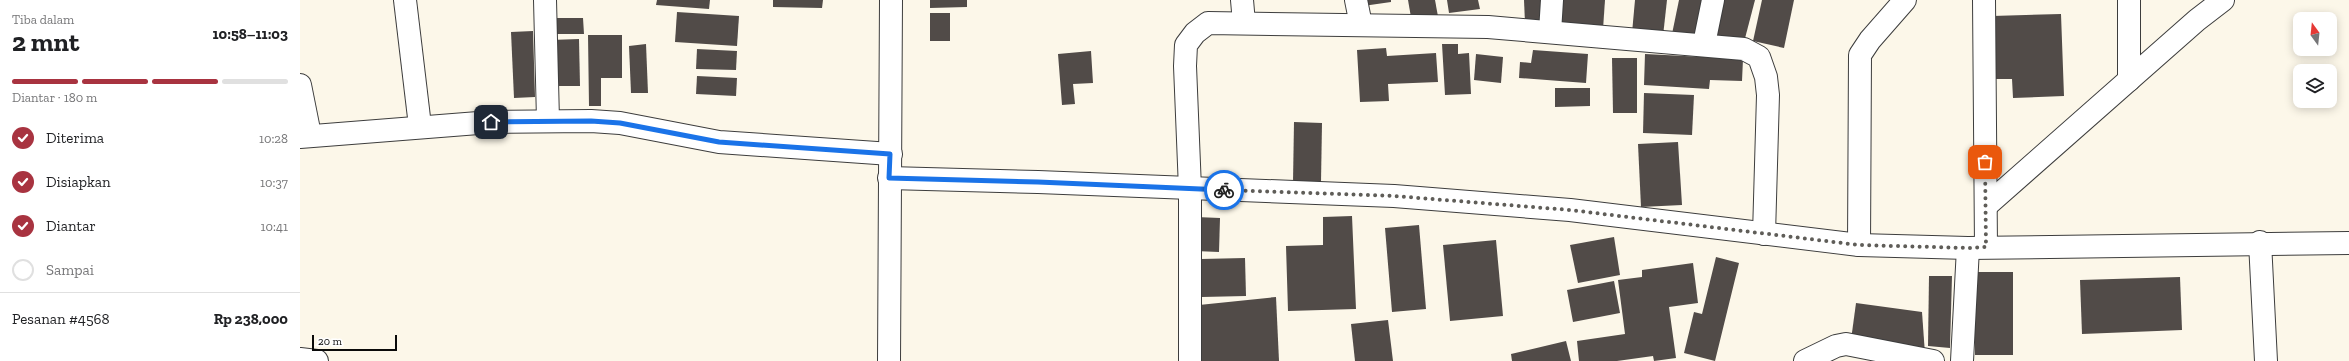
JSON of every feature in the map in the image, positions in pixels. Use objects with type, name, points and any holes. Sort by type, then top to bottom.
[{"type":"street","points":[[405,0],[420,126]]},
{"type":"street","points":[[545,0],[548,120]]},
{"type":"street","points":[[889,361],[891,0]]},
{"type":"street","points":[[1242,0],[1244,23]]},
{"type":"street","points":[[1356,0],[1361,25]]},
{"type":"street","points":[[1550,32],[1552,0]]},
{"type":"street","points":[[1704,44],[1713,0]]},
{"type":"street","points":[[1859,245],[1860,56],[1870,40],[1905,0]]},
{"type":"street","points":[[1962,361],[1977,247],[1986,206],[1984,0]]},
{"type":"street","points":[[2129,0],[2129,80]]},
{"type":"street","points":[[1986,206],[2197,20],[2223,0]]},
{"type":"street","points":[[1190,361],[1190,189],[1185,66],[1186,45],[1195,33],[1208,23],[1488,27],[1704,44],[1744,49],[1760,57],[1764,70],[1768,95],[1764,234]]},
{"type":"street","points":[[300,85],[305,136],[420,126],[548,120],[620,123],[719,142],[890,154]]},
{"type":"street","points":[[889,178],[1038,182],[1394,196],[1570,210],[1859,245],[1977,247],[2260,242],[2349,243]]},
{"type":"street","points":[[2260,242],[2266,361]]},
{"type":"street","points":[[1805,361],[1836,346],[1846,344],[1933,361]]},
{"type":"street","points":[[300,359],[317,361]]},
{"type":"building","points":[[657,0],[710,0],[709,9],[656,5]]},
{"type":"building","points":[[773,0],[823,0],[822,8],[773,7]]},
{"type":"building","points":[[930,0],[967,0],[967,7],[930,8]]},
{"type":"building","points":[[1362,0],[1391,0],[1391,2],[1363,6]]},
{"type":"building","points":[[1408,0],[1435,0],[1439,22],[1412,23]]},
{"type":"building","points":[[1447,0],[1478,0],[1480,9],[1449,13]]},
{"type":"building","points":[[1524,0],[1545,0],[1546,22],[1525,23]]},
{"type":"building","points":[[1555,0],[1605,0],[1603,29],[1554,26]]},
{"type":"building","points":[[1635,0],[1667,0],[1663,36],[1632,33]]},
{"type":"building","points":[[1679,0],[1704,0],[1698,38],[1672,34]]},
{"type":"building","points":[[1721,0],[1755,0],[1743,46],[1711,38]]},
{"type":"building","points":[[1762,0],[1794,0],[1784,48],[1753,41]]},
{"type":"building","points":[[677,12],[739,16],[737,46],[675,42]]},
{"type":"building","points":[[930,13],[950,13],[950,41],[930,41]]},
{"type":"building","points":[[2061,14],[2064,96],[2013,98],[2012,79],[1993,79],[1992,16]]},
{"type":"building","points":[[549,18],[583,18],[584,34],[549,34]]},
{"type":"building","points":[[533,31],[535,97],[514,98],[511,32]]},
{"type":"building","points":[[588,35],[622,35],[622,78],[601,78],[601,106],[589,106]]},
{"type":"building","points":[[579,39],[580,86],[550,86],[550,40]]},
{"type":"building","points":[[646,44],[648,93],[631,93],[629,46]]},
{"type":"building","points":[[1442,44],[1458,44],[1458,54],[1469,53],[1471,94],[1445,95]]},
{"type":"building","points":[[1386,48],[1387,56],[1436,53],[1438,82],[1388,84],[1389,101],[1360,102],[1357,50]]},
{"type":"building","points":[[697,49],[737,51],[736,70],[696,69]]},
{"type":"building","points":[[1533,50],[1588,54],[1586,83],[1519,78],[1520,62],[1531,63]]},
{"type":"building","points":[[1091,51],[1093,83],[1073,84],[1075,104],[1062,105],[1058,54]]},
{"type":"building","points":[[1476,54],[1503,57],[1501,83],[1474,80]]},
{"type":"building","points":[[1645,54],[1743,59],[1742,81],[1710,80],[1709,89],[1644,85]]},
{"type":"building","points":[[1612,58],[1637,58],[1637,113],[1613,113]]},
{"type":"building","points":[[697,76],[737,78],[736,96],[696,94]]},
{"type":"building","points":[[1555,88],[1590,88],[1590,106],[1555,107]]},
{"type":"building","points":[[1644,93],[1694,95],[1692,135],[1643,133]]},
{"type":"building","points":[[1294,122],[1322,123],[1321,182],[1293,182]]},
{"type":"building","points":[[1678,142],[1682,205],[1641,207],[1638,144]]},
{"type":"building","points":[[1352,216],[1356,309],[1288,311],[1286,246],[1323,245],[1323,217]]},
{"type":"building","points":[[1196,217],[1220,218],[1219,252],[1195,251]]},
{"type":"building","points":[[1419,225],[1426,309],[1392,312],[1385,228]]},
{"type":"building","points":[[1614,237],[1620,275],[1578,283],[1570,245]]},
{"type":"building","points":[[1496,240],[1503,316],[1450,321],[1443,245]]},
{"type":"building","points":[[1716,257],[1739,263],[1715,361],[1684,353],[1694,312],[1702,314]]},
{"type":"building","points":[[1245,258],[1246,296],[1202,297],[1201,259]]},
{"type":"building","points":[[1693,263],[1698,303],[1669,307],[1676,358],[1654,361],[1653,356],[1617,361],[1579,361],[1577,341],[1625,334],[1618,280],[1642,277],[1642,270]]},
{"type":"building","points":[[1975,272],[2013,272],[2013,355],[1975,355]]},
{"type":"building","points":[[1929,276],[1952,276],[1950,348],[1928,346]]},
{"type":"building","points":[[2180,277],[2182,330],[2082,334],[2080,280]]},
{"type":"building","points":[[1614,281],[1620,313],[1573,322],[1567,290]]},
{"type":"building","points":[[1276,297],[1279,361],[1201,361],[1199,305]]},
{"type":"building","points":[[1856,303],[1922,312],[1925,354],[1851,340]]},
{"type":"building","points":[[1388,320],[1393,361],[1355,361],[1351,324]]},
{"type":"building","points":[[1566,341],[1571,361],[1512,361],[1511,354]]},
{"type":"way so far","points":[[1224,190],[1394,196],[1570,210],[1859,245],[1968,248],[1986,247],[1985,162]]},
{"type":"route","points":[[491,122],[548,120],[620,123],[658,132],[719,142],[799,149],[890,154],[889,178],[1038,182],[1224,190]]}]
